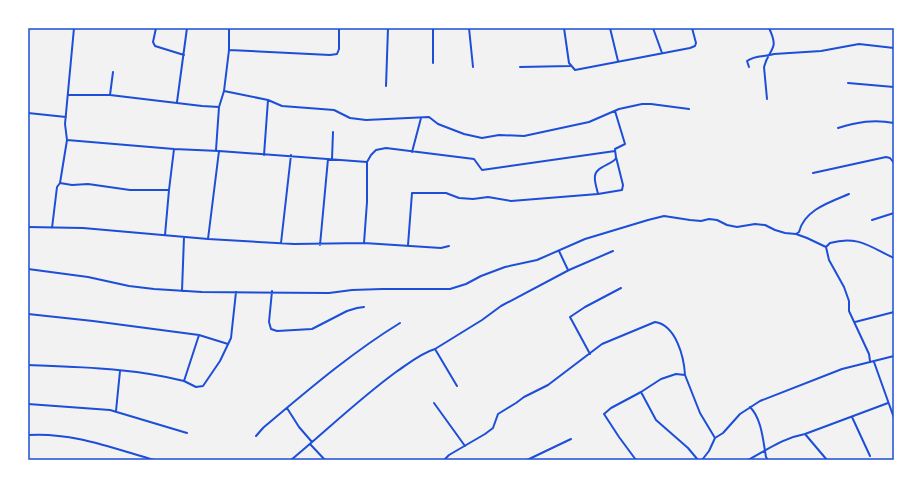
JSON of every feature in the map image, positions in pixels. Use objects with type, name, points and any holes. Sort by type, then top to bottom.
[{"type":"street","points":[[52,228],[57,187],[60,183],[66,140],[66,117],[74,28]]},
{"type":"street","points":[[156,28],[153,42],[155,46],[184,56]]},
{"type":"street","points":[[177,103],[187,28]]},
{"type":"street","points":[[216,150],[219,107],[224,91],[230,28]]},
{"type":"street","points":[[229,50],[263,53],[337,54],[339,49],[339,28]]},
{"type":"street","points":[[386,86],[388,28]]},
{"type":"street","points":[[433,28],[433,63]]},
{"type":"street","points":[[469,28],[473,67]]},
{"type":"street","points":[[564,28],[570,66]]},
{"type":"street","points":[[610,28],[618,61]]},
{"type":"street","points":[[653,28],[662,53]]},
{"type":"street","points":[[520,67],[570,66],[575,70],[690,48],[695,46],[696,43],[692,28]]},
{"type":"street","points":[[766,99],[764,67],[775,42],[769,28]]},
{"type":"street","points":[[749,67],[749,60],[774,54],[821,50],[859,44],[894,48]]},
{"type":"street","points":[[110,95],[113,72]]},
{"type":"street","points":[[848,83],[894,87]]},
{"type":"street","points":[[224,91],[268,100],[282,106],[334,110],[350,118],[366,120],[429,118],[438,124],[469,136],[482,138],[499,135],[524,136],[589,122],[615,110],[642,104],[689,109]]},
{"type":"street","points":[[68,95],[110,95],[152,101],[219,107]]},
{"type":"street","points":[[264,155],[268,100]]},
{"type":"street","points":[[364,243],[367,202],[367,162],[376,150],[386,148],[474,159],[482,170],[615,151],[615,149],[625,144],[615,110]]},
{"type":"street","points":[[28,113],[66,117]]},
{"type":"street","points":[[412,152],[421,118]]},
{"type":"street","points":[[838,128],[855,123],[881,120],[894,123]]},
{"type":"street","points":[[332,159],[333,132]]},
{"type":"street","points":[[66,140],[174,149],[219,150],[264,155],[291,155],[367,162]]},
{"type":"street","points":[[165,234],[174,149]]},
{"type":"street","points":[[208,239],[219,150]]},
{"type":"street","points":[[408,245],[412,193],[446,193],[459,198],[473,199],[488,197],[511,201],[598,194],[622,190],[623,185],[615,151]]},
{"type":"street","points":[[281,243],[291,155]]},
{"type":"street","points":[[598,194],[595,173],[616,157]]},
{"type":"street","points":[[812,173],[886,157],[890,158],[894,163]]},
{"type":"street","points":[[320,245],[328,159]]},
{"type":"street","points":[[60,183],[72,185],[88,184],[130,190],[169,190]]},
{"type":"street","points":[[796,234],[799,232],[801,224],[812,213],[830,202],[849,194]]},
{"type":"street","points":[[872,220],[894,213]]},
{"type":"street","points":[[28,269],[88,277],[129,286],[182,291],[272,291],[329,293],[352,290],[382,289],[450,289],[466,284],[480,276],[505,267],[537,260],[585,239],[664,216],[690,220],[717,220],[727,225],[737,227],[755,224],[765,225],[785,233],[796,234],[826,247]]},
{"type":"street","points":[[28,227],[83,228],[165,234],[208,239],[320,245],[364,243],[441,248],[450,246]]},
{"type":"street","points":[[182,291],[184,237]]},
{"type":"street","points":[[826,247],[830,243],[850,240],[861,242],[894,258]]},
{"type":"street","points":[[826,247],[829,260],[844,287],[849,301],[849,311],[869,354],[870,361]]},
{"type":"street","points":[[559,251],[569,270]]},
{"type":"street","points":[[291,460],[380,384],[406,365],[482,320],[501,306],[569,270],[613,251]]},
{"type":"street","points":[[590,354],[570,317],[585,307],[621,288]]},
{"type":"street","points":[[272,291],[268,322],[271,329],[277,331],[312,329],[347,311],[364,307]]},
{"type":"street","points":[[28,365],[120,370],[166,377],[184,381],[196,386],[203,386],[218,364],[228,344],[232,328],[236,292]]},
{"type":"street","points":[[855,322],[894,312]]},
{"type":"street","points":[[28,314],[199,335],[228,344]]},
{"type":"street","points":[[256,436],[263,428],[287,408],[366,346],[400,322]]},
{"type":"street","points":[[444,460],[449,455],[493,428],[498,414],[524,397],[548,385],[602,344],[655,322],[661,323],[669,328],[682,355],[685,375],[700,413],[710,432],[715,438]]},
{"type":"street","points":[[184,381],[199,335]]},
{"type":"street","points":[[435,349],[456,386]]},
{"type":"street","points":[[702,460],[709,451],[715,438],[723,433],[740,414],[750,407],[774,395],[842,369],[894,356]]},
{"type":"street","points":[[874,362],[894,418]]},
{"type":"street","points":[[116,411],[120,370]]},
{"type":"street","points":[[636,460],[604,414],[611,408],[641,392],[661,379],[676,374],[685,375]]},
{"type":"street","points":[[641,392],[656,420],[688,448],[698,460]]},
{"type":"street","points":[[434,403],[465,446]]},
{"type":"street","points":[[748,460],[773,445],[793,436],[805,434],[888,403]]},
{"type":"street","points":[[28,404],[116,411],[187,433]]},
{"type":"street","points":[[750,407],[753,410],[760,426],[768,460]]},
{"type":"street","points":[[287,408],[299,427],[325,460]]},
{"type":"street","points":[[852,417],[870,456]]},
{"type":"street","points":[[805,434],[827,460]]},
{"type":"street","points":[[28,435],[76,438],[100,443],[154,460]]},
{"type":"street","points":[[527,460],[571,439]]}]
